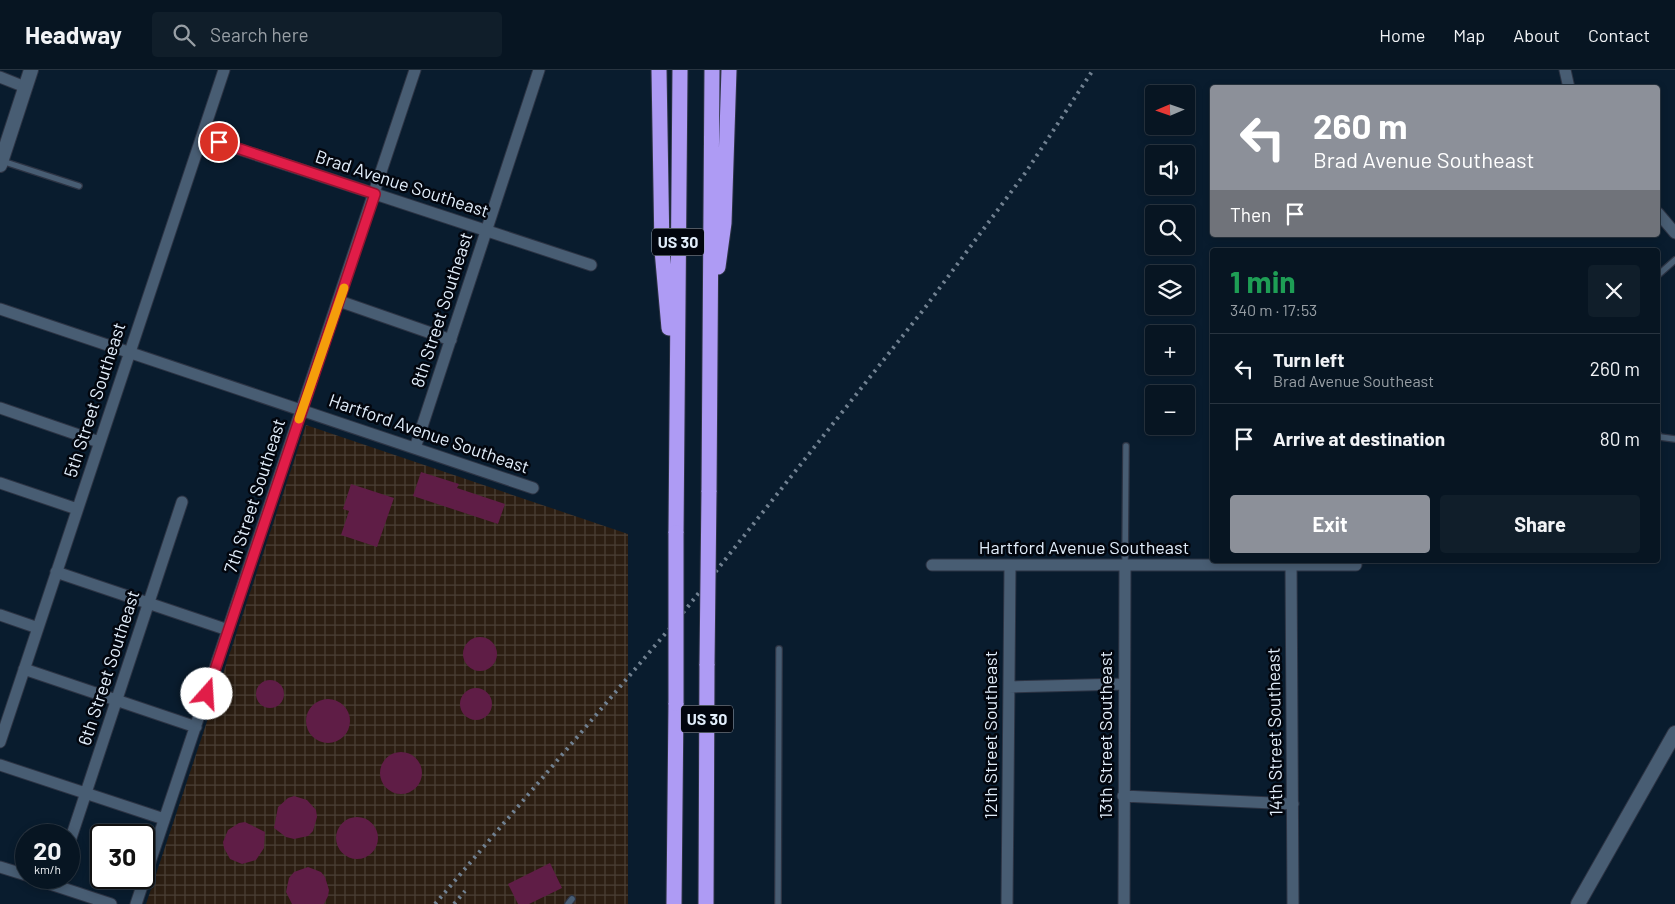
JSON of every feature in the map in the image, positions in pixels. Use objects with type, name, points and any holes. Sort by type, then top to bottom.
[{"type":"highway","points":[[659,70],[662,250],[677,415]]},
{"type":"highway","name":"US 30","points":[[674,904],[680,70]]},
{"type":"highway","name":"US 30","points":[[706,904],[712,70]]},
{"type":"highway","points":[[709,318],[724,223],[729,70]]},
{"type":"street","points":[[2,156],[31,70]]},
{"type":"street","name":"5th Street Southeast","points":[[0,742],[224,70]]},
{"type":"street","name":"7th Street Southeast","points":[[136,904],[415,70]]},
{"type":"street","name":"8th Street Southeast","points":[[415,448],[540,70]]},
{"type":"street","points":[[1565,70],[1568,85]]},
{"type":"street","points":[[0,77],[26,87]]},
{"type":"street","name":"Brad Avenue Southeast","points":[[202,137],[591,265]]},
{"type":"street","points":[[1660,215],[1675,234]]},
{"type":"street","points":[[339,301],[451,340]]},
{"type":"street","name":"Hartford Avenue Southeast","points":[[0,309],[533,488]]},
{"type":"street","points":[[0,408],[100,442]]},
{"type":"street","points":[[0,483],[77,509]]},
{"type":"street","name":"6th Street Southeast","points":[[75,824],[182,502]]},
{"type":"street","name":"Hartford Avenue Southeast","points":[[932,565],[1125,566],[1291,563],[1356,566]]},
{"type":"street","name":"14th Street Southeast","points":[[1291,563],[1293,904]]},
{"type":"street","name":"12th Street Southeast","points":[[1007,904],[1010,566]]},
{"type":"street","name":"13th Street Southeast","points":[[1124,904],[1125,566]]},
{"type":"street","points":[[56,572],[228,630]]},
{"type":"street","points":[[0,615],[38,628]]},
{"type":"street","points":[[24,669],[196,727]]},
{"type":"street","points":[[1009,687],[1124,684]]},
{"type":"street","points":[[1578,904],[1675,733]]},
{"type":"street","points":[[0,765],[164,819]]},
{"type":"street","points":[[1123,796],[1293,804]]},
{"type":"street","points":[[0,867],[15,872]]},
{"type":"street","points":[[75,889],[111,904]]},
{"type":"lane","points":[[2,156],[79,186]]},
{"type":"lane","points":[[1660,273],[1675,260]]},
{"type":"lane","points":[[1660,437],[1675,439]]},
{"type":"lane","points":[[1125,566],[1126,446]]},
{"type":"lane","points":[[778,904],[779,649]]},
{"type":"shaded area","points":[[306,425],[628,534],[628,904],[146,904],[151,889],[155,889],[155,877]]},
{"type":"building","points":[[421,472],[459,484],[457,488],[505,504],[498,524],[413,496]]},
{"type":"building","points":[[351,484],[394,498],[377,547],[341,535],[349,511],[343,509]]},
{"type":"building","points":[[480,637],[487,638],[492,642],[496,647],[496,661],[492,666],[487,670],[480,671],[473,670],[468,666],[464,661],[463,654],[464,647],[468,642],[473,638]]},
{"type":"building","points":[[270,680],[280,684],[284,694],[280,704],[270,708],[260,704],[256,694],[260,684]]},
{"type":"building","points":[[476,688],[488,692],[492,704],[488,716],[476,720],[464,716],[460,704],[464,692]]},
{"type":"building","points":[[328,699],[340,703],[346,709],[350,721],[346,733],[340,739],[328,743],[316,739],[310,733],[306,721],[310,709],[316,703]]},
{"type":"building","points":[[397,752],[405,752],[416,758],[422,773],[416,788],[405,794],[397,794],[386,788],[380,777],[380,769],[386,758]]},
{"type":"building","points":[[294,796],[307,800],[316,810],[317,817],[313,831],[308,836],[294,839],[286,837],[274,828],[278,807],[288,798]]},
{"type":"building","points":[[357,817],[372,823],[378,838],[372,853],[357,859],[342,853],[336,838],[342,823]]},
{"type":"building","points":[[245,822],[265,832],[264,848],[256,860],[242,864],[230,859],[223,842],[228,830],[239,823]]},
{"type":"building","points":[[550,863],[562,888],[529,904],[518,904],[508,884]]},
{"type":"building","points":[[308,867],[321,872],[325,877],[329,890],[328,896],[324,904],[292,904],[286,892],[289,878],[294,872]]},
{"type":"railway","points":[[435,904],[682,614],[924,309],[1026,172],[1093,70]]},
{"type":"railway","points":[[454,904],[465,891]]},
{"type":"slow traffic","points":[[299,419],[344,288]]},
{"type":"route","points":[[207,694],[375,194],[219,142]]}]
